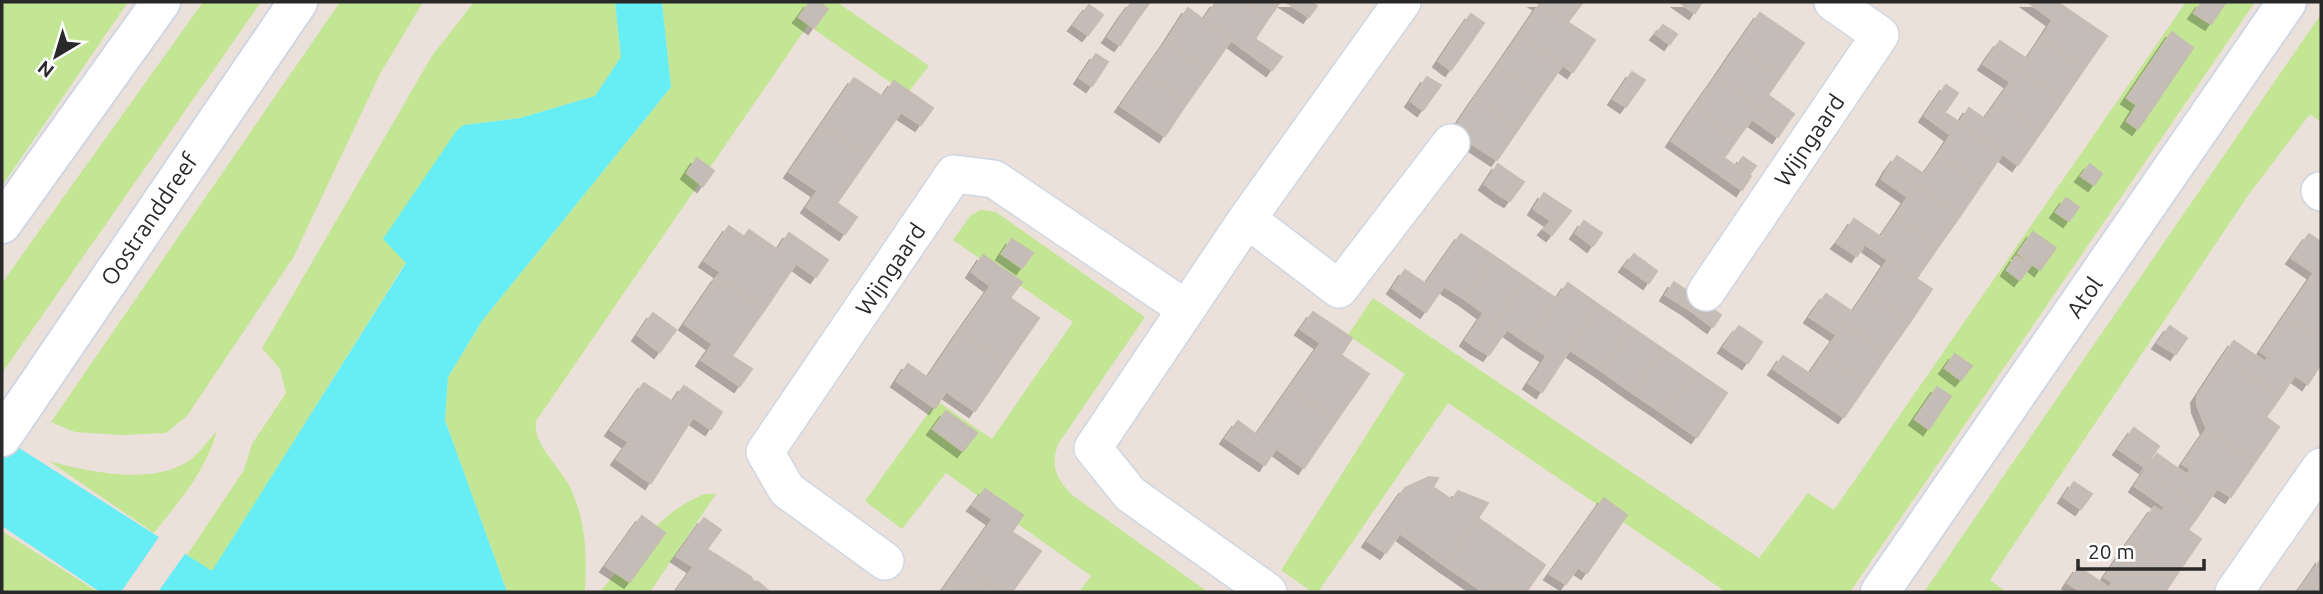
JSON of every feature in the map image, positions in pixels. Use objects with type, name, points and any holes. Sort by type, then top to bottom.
[{"type":"main road","points":[[2,224],[161,2]]},
{"type":"main road","name":"Oostranddreef","points":[[2,437],[298,2]]},
{"type":"main road","name":"Atol","points":[[1880,592],[2287,2]]},
{"type":"street","points":[[1268,592],[1130,494],[1093,448],[1247,219],[1402,2]]},
{"type":"street","name":"Wijngaard","points":[[1706,292],[1880,35],[1833,2]]},
{"type":"street","points":[[1247,219],[1339,289],[1451,143]]},
{"type":"street","name":"Wijngaard","points":[[885,561],[787,490],[765,452],[954,174],[994,179],[1186,309]]},
{"type":"street","points":[[2234,592],[2321,467]]},
{"type":"green space","points":[[2,2],[128,2],[2,186]]},
{"type":"green space","points":[[203,2],[261,2],[2,373],[2,283]]},
{"type":"green space","points":[[340,2],[423,2],[380,74],[293,258],[187,416],[166,433],[121,435],[75,432],[51,422]]},
{"type":"green space","points":[[474,2],[615,2],[621,57],[595,96],[520,118],[464,125],[406,262],[212,572],[187,555],[244,470],[252,444],[286,393],[280,369],[262,348],[432,56]]},
{"type":"green space","points":[[662,2],[837,2],[929,66],[907,94],[808,25],[536,421],[538,439],[570,487],[579,513],[585,551],[585,592],[507,592],[445,420],[448,377],[482,321],[671,87]]},
{"type":"green space","points":[[2186,2],[2255,2],[1850,592],[1726,592],[1448,403],[1318,592],[1312,592],[1281,570],[1405,374],[1348,335],[1373,298],[1759,558],[1808,493],[1834,510]]},
{"type":"green space","points":[[2321,14],[2321,122],[2310,114],[2249,194],[1990,580],[2006,592],[1924,592]]},
{"type":"green space","points":[[981,210],[996,212],[1145,317],[1058,444],[1056,471],[1071,494],[1208,592],[1079,592],[1091,576],[946,473],[902,529],[865,501],[937,401],[992,439],[1073,322],[953,240],[970,216]]},
{"type":"green space","points":[[217,431],[199,472],[154,533],[49,461],[100,472],[137,475],[155,473],[187,462]]},
{"type":"green space","points":[[705,494],[716,494],[650,592],[600,592],[660,523],[689,501]]},
{"type":"green space","points":[[2,531],[98,592],[2,592]]},
{"type":"water","points":[[615,2],[662,2],[671,87],[482,321],[448,377],[445,420],[507,592],[100,592],[2,526],[2,437],[212,571],[406,263],[383,239],[457,130],[464,125],[520,118],[595,96],[621,57]]},
{"type":"pier","points":[[161,534],[187,551],[158,592],[121,592]]},
{"type":"building","points":[[810,2],[819,2],[828,9],[814,28],[799,17]]},
{"type":"building","points":[[1132,2],[1150,2],[1136,21],[1124,13]]},
{"type":"building","points":[[1216,2],[1244,2],[1268,19],[1255,39],[1282,57],[1272,70],[1204,20]]},
{"type":"building","points":[[1244,2],[1280,2],[1268,19]]},
{"type":"building","points":[[1286,2],[1311,2],[1317,6],[1309,17]]},
{"type":"building","points":[[1536,2],[1583,2],[1568,22]]},
{"type":"building","points":[[1679,2],[1702,2],[1695,13]]},
{"type":"building","points":[[2028,2],[2057,2],[2107,36],[2084,69],[2041,39],[2053,20]]},
{"type":"building","points":[[2202,2],[2226,2],[2211,24],[2194,13]]},
{"type":"building","points":[[1540,4],[1595,40],[1573,72],[1519,35]]},
{"type":"building","points":[[1089,5],[1103,15],[1088,35],[1074,25]]},
{"type":"building","points":[[1188,8],[1231,40],[1209,72],[1166,42]]},
{"type":"building","points":[[1124,13],[1136,21],[1120,45],[1108,37]]},
{"type":"building","points":[[1760,13],[1804,43],[1781,76],[1737,46]]},
{"type":"building","points":[[1471,14],[1484,23],[1468,46],[1455,37]]},
{"type":"building","points":[[1663,25],[1677,34],[1670,44],[1656,34]]},
{"type":"building","points":[[2172,32],[2193,48],[2149,113],[2127,98]]},
{"type":"building","points":[[1519,35],[1562,66],[1541,96],[1497,67]]},
{"type":"building","points":[[1455,37],[1468,46],[1451,70],[1439,61]]},
{"type":"building","points":[[2041,39],[2084,69],[2063,100],[1992,52],[2000,41],[2027,59]]},
{"type":"building","points":[[1166,42],[1209,72],[1187,103],[1144,73]]},
{"type":"building","points":[[1737,46],[1781,76],[1768,95],[1794,114],[1786,125],[1716,77]]},
{"type":"building","points":[[1992,52],[2063,100],[2041,132],[1997,102],[2011,82],[1984,64]]},
{"type":"building","points":[[1096,54],[1108,62],[1092,86],[1080,78]]},
{"type":"building","points":[[1497,67],[1541,96],[1519,128],[1475,98]]},
{"type":"building","points":[[1632,72],[1645,80],[1626,107],[1614,99]]},
{"type":"building","points":[[1144,73],[1187,103],[1165,136],[1121,106]]},
{"type":"building","points":[[1427,77],[1441,85],[1423,110],[1411,101]]},
{"type":"building","points":[[1716,77],[1786,125],[1778,137],[1752,119],[1738,138],[1694,108]]},
{"type":"building","points":[[854,78],[883,97],[894,81],[933,108],[921,125],[901,112],[869,157],[822,125]]},
{"type":"building","points":[[1946,85],[1958,93],[1945,112],[1933,104]]},
{"type":"building","points":[[1475,98],[1519,128],[1497,160],[1453,131]]},
{"type":"building","points":[[1997,102],[2041,132],[2018,165],[1960,122],[1969,108],[1985,119]]},
{"type":"building","points":[[1933,104],[2003,153],[1981,185],[1938,155],[1951,135],[1925,116]]},
{"type":"building","points":[[2137,105],[2149,113],[2138,129],[2127,121]]},
{"type":"building","points":[[1694,108],[1738,138],[1724,158],[1751,176],[1742,190],[1672,141]]},
{"type":"building","points":[[822,125],[869,157],[837,203],[857,217],[845,234],[807,207],[818,191],[790,172]]},
{"type":"building","points":[[1938,155],[1981,185],[1960,216],[1889,167],[1897,156],[1924,174]]},
{"type":"building","points":[[1743,157],[1756,166],[1749,175],[1736,167]]},
{"type":"building","points":[[697,158],[714,171],[703,186],[687,173]]},
{"type":"building","points":[[1498,164],[1515,176],[1501,196],[1485,184]]},
{"type":"building","points":[[2090,164],[2102,174],[2094,185],[2081,176]]},
{"type":"building","points":[[1889,167],[1960,216],[1938,247],[1895,217],[1908,197],[1882,179]]},
{"type":"building","points":[[1515,176],[1524,182],[1510,201],[1501,196]]},
{"type":"building","points":[[1544,193],[1565,207],[1555,223],[1534,209]]},
{"type":"building","points":[[2066,198],[2079,207],[2069,221],[2056,212]]},
{"type":"building","points":[[1565,207],[1571,211],[1552,235],[1544,229],[1551,221],[1555,223]]},
{"type":"building","points":[[1895,217],[1938,247],[1916,279],[1846,231],[1854,219],[1881,237]]},
{"type":"building","points":[[1584,221],[1602,233],[1593,246],[1576,233]]},
{"type":"building","points":[[729,226],[744,237],[749,230],[778,250],[789,233],[828,260],[816,277],[796,263],[765,309],[717,277],[721,272],[705,261]]},
{"type":"building","points":[[1846,231],[1865,244],[1857,256],[1837,243]]},
{"type":"building","points":[[2033,232],[2056,248],[2040,270],[2018,253]]},
{"type":"building","points":[[1461,234],[1494,256],[1465,299],[1444,286],[1426,312],[1393,288],[1405,270],[1426,284]]},
{"type":"building","points":[[2309,234],[2321,242],[2321,341],[2285,316],[2314,273],[2292,258]]},
{"type":"building","points":[[1012,239],[1033,253],[1022,268],[1002,254]]},
{"type":"building","points":[[1634,254],[1657,271],[1649,283],[1625,266]]},
{"type":"building","points":[[983,255],[1022,282],[1010,298],[1039,318],[1007,364],[959,332],[991,286],[972,272]]},
{"type":"building","points":[[1494,256],[1526,278],[1477,348],[1466,340],[1484,313],[1465,299]]},
{"type":"building","points":[[2016,256],[2031,265],[2020,280],[2007,270]]},
{"type":"building","points":[[1888,260],[1932,289],[1910,322],[1867,292]]},
{"type":"building","points":[[717,277],[765,309],[732,356],[752,369],[740,386],[702,360],[713,344],[685,324]]},
{"type":"building","points":[[1526,278],[1557,299],[1527,343],[1507,329],[1489,355],[1477,348]]},
{"type":"building","points":[[1674,282],[1698,298],[1690,310],[1666,295]]},
{"type":"building","points":[[1568,283],[1599,305],[1542,392],[1529,383],[1547,356],[1527,343]]},
{"type":"building","points":[[1867,292],[1910,322],[1888,353],[1818,305],[1826,294],[1853,312]]},
{"type":"building","points":[[1698,298],[1721,315],[1713,327],[1690,310]]},
{"type":"building","points":[[1599,305],[1631,327],[1602,371],[1569,349]]},
{"type":"building","points":[[1818,305],[1888,353],[1867,384],[1823,355],[1837,335],[1810,317]]},
{"type":"building","points":[[1313,312],[1352,338],[1341,355],[1369,374],[1336,421],[1289,389],[1321,343],[1301,329]]},
{"type":"building","points":[[653,313],[676,330],[660,352],[638,335]]},
{"type":"building","points":[[2285,316],[2321,341],[2321,364],[2308,384],[2295,375],[2281,396],[2223,357],[2234,341],[2265,362],[2269,357],[2261,352]]},
{"type":"building","points":[[1739,326],[1762,342],[1754,354],[1730,338]]},
{"type":"building","points":[[2170,326],[2187,338],[2176,354],[2158,343]]},
{"type":"building","points":[[1631,327],[1663,349],[1633,393],[1602,371]]},
{"type":"building","points":[[959,332],[1007,364],[975,411],[946,391],[935,408],[897,381],[908,364],[928,378]]},
{"type":"building","points":[[1730,338],[1754,354],[1748,363],[1724,347]]},
{"type":"building","points":[[1663,349],[1695,371],[1664,414],[1633,393]]},
{"type":"building","points":[[1955,354],[1972,366],[1961,380],[1945,368]]},
{"type":"building","points":[[1823,355],[1867,384],[1844,417],[1774,369],[1783,356],[1810,374]]},
{"type":"building","points":[[2223,357],[2281,396],[2266,417],[2279,427],[2255,462],[2207,429],[2198,407],[2197,397]]},
{"type":"building","points":[[1695,371],[1727,393],[1697,437],[1664,414]]},
{"type":"building","points":[[644,383],[673,402],[684,386],[722,412],[711,429],[693,417],[651,483],[617,459],[629,442],[611,430]]},
{"type":"building","points":[[1937,387],[1951,396],[1929,429],[1915,419]]},
{"type":"building","points":[[1289,389],[1336,421],[1304,468],[1276,448],[1265,465],[1226,438],[1238,421],[1257,435]]},
{"type":"building","points":[[946,411],[977,433],[963,451],[933,429]]},
{"type":"building","points":[[2134,428],[2159,446],[2145,467],[2119,449]]},
{"type":"building","points":[[2207,429],[2255,462],[2231,497],[2217,488],[2203,509],[2146,470],[2157,454],[2187,475],[2191,469],[2183,464]]},
{"type":"building","points":[[2146,470],[2203,509],[2188,530],[2201,539],[2177,574],[2129,542],[2154,507],[2162,512],[2165,507],[2135,486]]},
{"type":"building","points":[[1429,477],[1438,478],[1433,487],[1452,500],[1458,491],[1488,503],[1446,566],[1400,533],[1386,553],[1368,541],[1405,488]]},
{"type":"building","points":[[2074,482],[2092,494],[2081,509],[2064,497]]},
{"type":"building","points":[[985,489],[1023,515],[1012,532],[1041,551],[1012,592],[1001,592],[961,565],[993,519],[973,505]]},
{"type":"building","points":[[1604,498],[1627,515],[1587,573],[1578,567],[1566,584],[1550,574]]},
{"type":"building","points":[[642,516],[665,533],[630,582],[606,566]]},
{"type":"building","points":[[704,518],[721,530],[707,549],[751,577],[753,581],[746,592],[676,592],[694,567],[677,556]]},
{"type":"building","points":[[1478,518],[1545,565],[1526,592],[1484,592],[1446,566]]},
{"type":"building","points":[[2129,542],[2177,574],[2165,592],[2082,592],[2068,583],[2079,567],[2109,588],[2113,582],[2105,577]]},
{"type":"building","points":[[2321,559],[2321,586],[2309,577]]},
{"type":"building","points":[[961,565],[1001,592],[942,592]]},
{"type":"building","points":[[2309,577],[2321,586],[2321,592],[2298,592]]},
{"type":"building","points":[[753,581],[758,582],[770,592],[746,592]]}]
